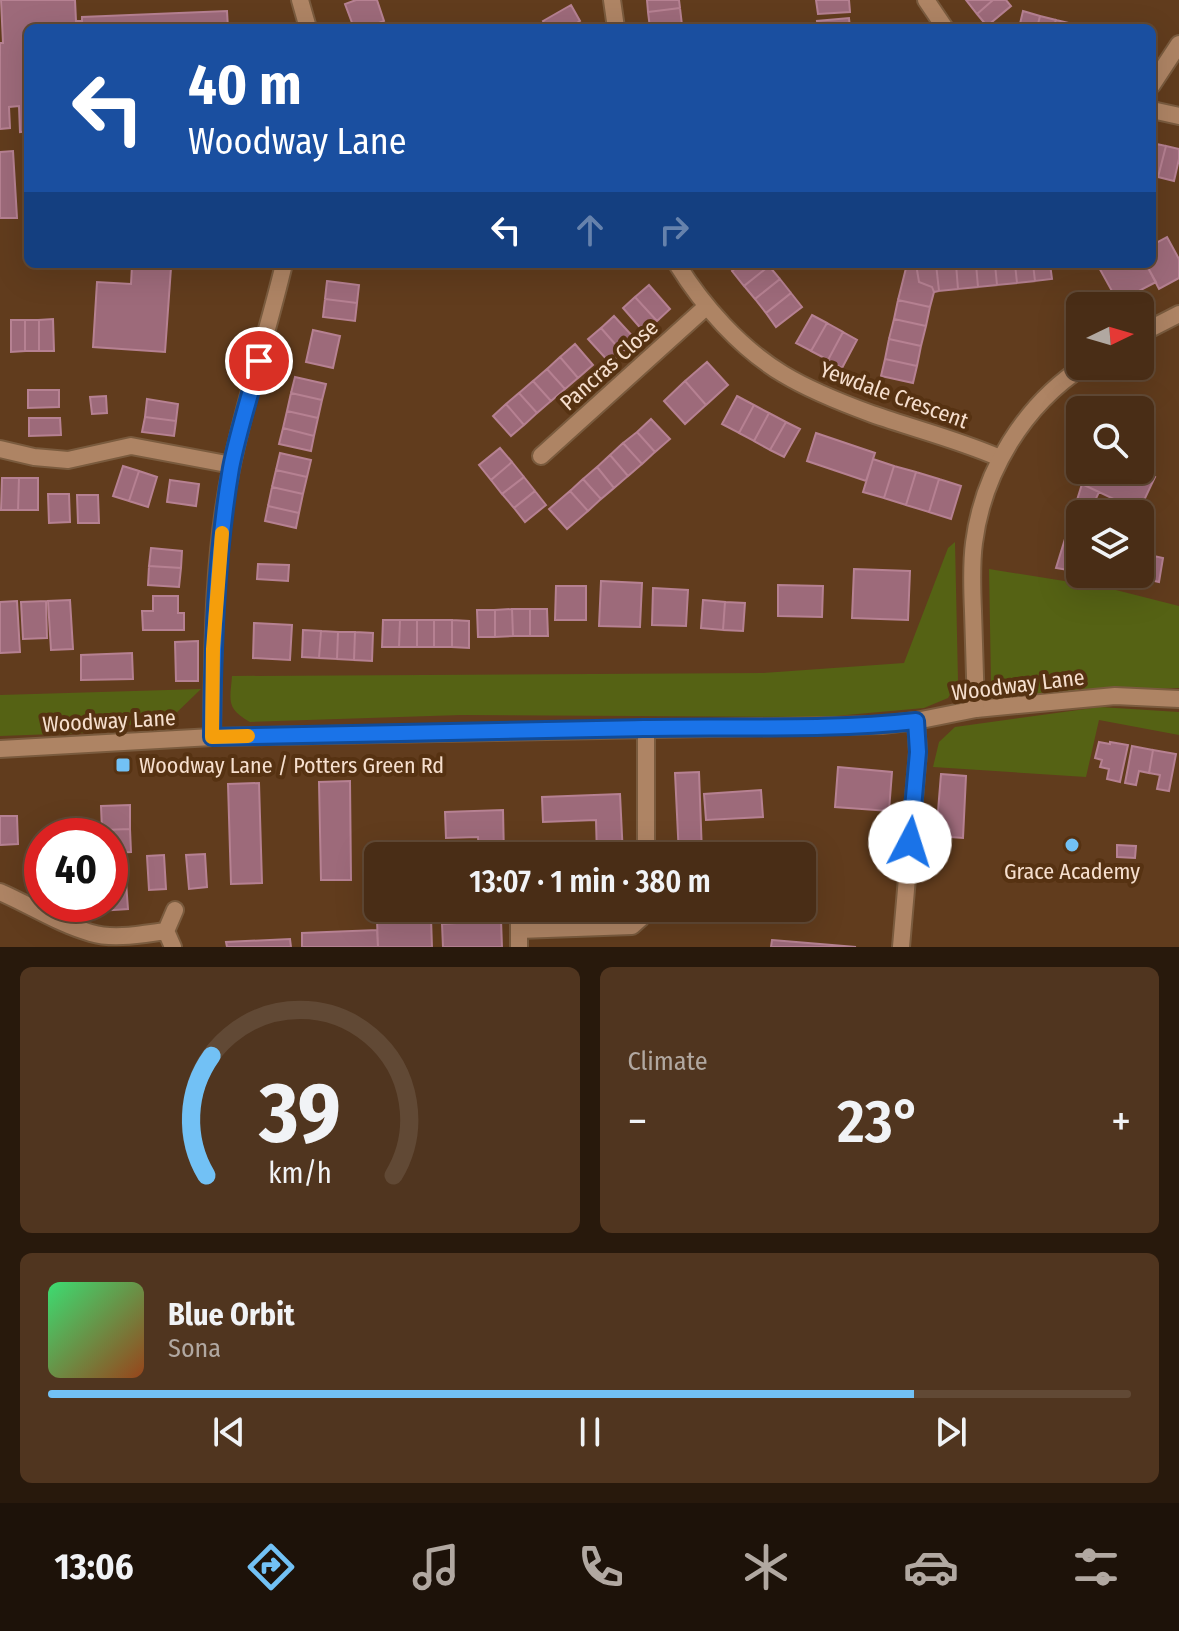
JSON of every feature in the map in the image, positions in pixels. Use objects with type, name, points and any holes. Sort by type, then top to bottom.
[{"type":"street","points":[[300,0],[307,24]]},
{"type":"street","points":[[612,0],[615,24]]},
{"type":"street","points":[[926,0],[942,24]]},
{"type":"street","points":[[1156,79],[1179,44]]},
{"type":"street","points":[[1156,111],[1179,116]]},
{"type":"street","points":[[212,737],[213,649],[220,541],[232,465],[283,268]]},
{"type":"street","name":"Yewdale Crescent","points":[[680,268],[727,328],[781,373],[824,396],[1000,458]]},
{"type":"street","name":"Pancras Close","points":[[541,456],[707,306]]},
{"type":"street","points":[[1154,327],[1179,314]]},
{"type":"street","points":[[976,709],[972,576],[980,514],[1000,458],[1038,404],[1066,379]]},
{"type":"street","points":[[0,449],[34,457],[68,460],[131,446],[232,465]]},
{"type":"street","name":"Woodway Lane","points":[[0,749],[212,737],[882,725],[976,709],[1115,696],[1179,699]]},
{"type":"street","points":[[901,947],[918,752],[916,721]]},
{"type":"street","points":[[646,728],[646,842]]},
{"type":"street","points":[[0,892],[92,934],[170,939],[175,910]]},
{"type":"street","points":[[519,939],[632,926],[636,922]]},
{"type":"green space","points":[[955,542],[958,681],[948,698],[924,708],[824,717],[461,715],[250,722],[231,703],[232,676],[763,673],[904,663],[948,548]]},
{"type":"green space","points":[[989,569],[1066,581],[1066,588],[1108,588],[1179,606],[1179,688],[1026,694],[998,691],[991,682]]},
{"type":"green space","points":[[201,689],[171,718],[82,733],[0,736],[0,695]]},
{"type":"green space","points":[[1100,707],[1179,712],[1179,735],[1099,720],[1086,777],[933,767],[939,742],[955,727]]},
{"type":"building","points":[[1,0],[75,0],[76,21],[82,21],[82,17],[227,11],[228,24],[24,24],[24,132],[20,132],[19,106],[9,107],[10,128],[0,129],[0,43],[3,43]]},
{"type":"building","points":[[356,0],[377,0],[384,21],[352,24],[345,4]]},
{"type":"building","points":[[647,0],[679,0],[680,8],[648,12]]},
{"type":"building","points":[[816,0],[849,0],[850,12],[818,14]]},
{"type":"building","points":[[966,0],[993,0],[977,14]]},
{"type":"building","points":[[993,0],[1006,0],[1011,6],[989,24],[985,24],[977,14]]},
{"type":"building","points":[[571,5],[580,21],[575,24],[545,24],[543,21]]},
{"type":"building","points":[[680,8],[682,24],[650,24],[648,12]]},
{"type":"building","points":[[1023,11],[1040,16],[1038,24],[1020,24]]},
{"type":"building","points":[[1040,16],[1056,20],[1054,24],[1038,24]]},
{"type":"building","points":[[849,18],[850,24],[817,24],[817,21]]},
{"type":"building","points":[[1156,144],[1166,146],[1156,177]]},
{"type":"building","points":[[1166,146],[1179,149],[1174,181],[1158,177]]},
{"type":"building","points":[[13,151],[17,218],[0,218],[0,152]]},
{"type":"building","points":[[1167,237],[1179,259],[1179,278],[1159,289],[1148,268],[1156,268],[1156,243]]},
{"type":"building","points":[[132,268],[171,268],[165,352],[93,347],[97,282],[131,284]]},
{"type":"building","points":[[736,268],[766,268],[744,286],[732,271]]},
{"type":"building","points":[[766,268],[771,268],[780,279],[755,299],[744,286]]},
{"type":"building","points":[[906,268],[917,268],[919,282],[932,287],[934,292],[930,307],[898,300]]},
{"type":"building","points":[[917,268],[936,268],[939,291],[934,292],[932,287],[919,282]]},
{"type":"building","points":[[936,268],[956,268],[958,289],[939,291]]},
{"type":"building","points":[[956,268],[976,268],[978,287],[958,289]]},
{"type":"building","points":[[976,268],[995,268],[997,285],[978,287]]},
{"type":"building","points":[[995,268],[1015,268],[1017,283],[997,285]]},
{"type":"building","points":[[1015,268],[1033,268],[1035,281],[1017,283]]},
{"type":"building","points":[[1033,268],[1051,268],[1052,279],[1035,281]]},
{"type":"building","points":[[1099,268],[1148,268],[1156,282],[1137,292],[1112,292]]},
{"type":"building","points":[[780,279],[791,293],[766,313],[755,299]]},
{"type":"building","points":[[327,281],[359,285],[357,303],[325,299]]},
{"type":"building","points":[[649,285],[670,309],[657,321],[635,297]]},
{"type":"building","points":[[791,293],[802,307],[776,327],[766,313]]},
{"type":"building","points":[[635,297],[657,321],[644,332],[623,308]]},
{"type":"building","points":[[325,299],[357,303],[355,321],[323,317]]},
{"type":"building","points":[[898,300],[930,307],[926,326],[894,319]]},
{"type":"building","points":[[812,315],[827,323],[811,351],[796,343]]},
{"type":"building","points":[[614,316],[636,340],[622,352],[601,328]]},
{"type":"building","points":[[53,319],[54,351],[39,351],[39,320]]},
{"type":"building","points":[[894,319],[926,326],[921,346],[889,339]]},
{"type":"building","points":[[11,320],[25,320],[25,351],[11,352]]},
{"type":"building","points":[[25,320],[39,320],[39,351],[25,351]]},
{"type":"building","points":[[827,323],[843,332],[828,360],[811,351]]},
{"type":"building","points":[[601,328],[622,352],[610,363],[588,339]]},
{"type":"building","points":[[313,330],[340,336],[333,368],[306,362]]},
{"type":"building","points":[[843,332],[857,340],[842,368],[828,360]]},
{"type":"building","points":[[889,339],[921,346],[917,366],[885,359]]},
{"type":"building","points":[[575,344],[593,365],[578,378],[560,357]]},
{"type":"building","points":[[560,357],[578,378],[565,389],[547,369]]},
{"type":"building","points":[[885,359],[917,366],[913,383],[881,376]]},
{"type":"building","points":[[707,362],[728,385],[706,405],[685,381]]},
{"type":"building","points":[[547,369],[565,389],[551,401],[533,381]]},
{"type":"building","points":[[295,377],[326,384],[322,400],[291,393]]},
{"type":"building","points":[[533,381],[551,401],[537,413],[519,393]]},
{"type":"building","points":[[685,381],[706,405],[685,424],[664,401]]},
{"type":"building","points":[[28,390],[59,390],[59,407],[28,408]]},
{"type":"building","points":[[291,393],[322,400],[318,418],[287,411]]},
{"type":"building","points":[[519,393],[537,413],[524,425],[506,404]]},
{"type":"building","points":[[106,396],[107,413],[92,414],[90,397]]},
{"type":"building","points":[[737,396],[754,405],[739,433],[722,424]]},
{"type":"building","points":[[147,399],[178,404],[176,421],[145,417]]},
{"type":"building","points":[[506,404],[524,425],[511,436],[493,416]]},
{"type":"building","points":[[754,405],[769,413],[754,441],[739,433]]},
{"type":"building","points":[[287,411],[318,418],[314,436],[283,428]]},
{"type":"building","points":[[769,413],[786,422],[770,450],[754,441]]},
{"type":"building","points":[[145,417],[176,421],[174,436],[142,432]]},
{"type":"building","points":[[29,418],[60,418],[61,435],[29,436]]},
{"type":"building","points":[[651,419],[670,439],[655,452],[637,432]]},
{"type":"building","points":[[786,422],[800,429],[784,457],[770,450]]},
{"type":"building","points":[[283,428],[314,436],[311,451],[279,444]]},
{"type":"building","points":[[637,432],[655,452],[642,464],[623,443]]},
{"type":"building","points":[[816,433],[875,453],[866,481],[807,461]]},
{"type":"building","points":[[623,443],[642,464],[628,476],[610,455]]},
{"type":"building","points":[[500,448],[512,462],[491,480],[479,465]]},
{"type":"building","points":[[280,453],[311,460],[307,477],[276,470]]},
{"type":"building","points":[[610,455],[628,476],[614,488],[597,467]]},
{"type":"building","points":[[873,459],[894,466],[884,498],[863,492]]},
{"type":"building","points":[[512,462],[524,477],[502,494],[491,480]]},
{"type":"building","points":[[123,466],[139,471],[129,501],[113,496]]},
{"type":"building","points":[[894,466],[916,472],[906,505],[884,498]]},
{"type":"building","points":[[597,467],[614,488],[601,499],[583,479]]},
{"type":"building","points":[[276,470],[307,477],[303,494],[272,487]]},
{"type":"building","points":[[139,471],[157,477],[148,507],[129,501]]},
{"type":"building","points":[[916,472],[939,479],[929,512],[906,505]]},
{"type":"building","points":[[524,477],[535,491],[514,508],[502,494]]},
{"type":"building","points":[[2,478],[19,478],[18,510],[1,510]]},
{"type":"building","points":[[19,478],[38,478],[38,510],[18,510]]},
{"type":"building","points":[[583,479],[601,499],[588,511],[570,491]]},
{"type":"building","points":[[939,479],[961,486],[951,519],[929,512]]},
{"type":"building","points":[[170,480],[199,484],[196,506],[167,502]]},
{"type":"building","points":[[1082,484],[1152,484],[1144,500],[1116,500]]},
{"type":"building","points":[[1082,484],[1099,492],[1095,500],[1077,500]]},
{"type":"building","points":[[272,487],[303,494],[299,513],[268,506]]},
{"type":"building","points":[[535,491],[546,505],[525,522],[514,508]]},
{"type":"building","points":[[570,491],[588,511],[567,529],[549,509]]},
{"type":"building","points":[[48,494],[69,494],[70,522],[49,523]]},
{"type":"building","points":[[77,495],[98,495],[99,523],[78,523]]},
{"type":"building","points":[[268,506],[299,513],[296,528],[265,521]]},
{"type":"building","points":[[1066,536],[1066,570],[1056,568]]},
{"type":"building","points":[[151,548],[182,551],[181,568],[149,566]]},
{"type":"building","points":[[1154,556],[1163,558],[1159,582],[1154,581]]},
{"type":"building","points":[[258,564],[289,565],[288,581],[257,579]]},
{"type":"building","points":[[149,566],[181,568],[179,587],[148,585]]},
{"type":"building","points":[[854,569],[910,571],[908,620],[852,618]]},
{"type":"building","points":[[601,581],[642,583],[640,627],[599,626]]},
{"type":"building","points":[[778,585],[823,586],[822,617],[778,616]]},
{"type":"building","points":[[556,586],[586,586],[586,620],[555,620]]},
{"type":"building","points":[[653,588],[688,590],[686,626],[652,625]]},
{"type":"building","points":[[153,596],[178,596],[178,613],[184,613],[184,630],[143,630],[142,611],[153,611]]},
{"type":"building","points":[[70,600],[73,649],[51,650],[48,601]]},
{"type":"building","points":[[703,600],[725,602],[723,630],[701,628]]},
{"type":"building","points":[[17,601],[20,652],[0,653],[0,602]]},
{"type":"building","points":[[46,601],[47,638],[23,639],[21,602]]},
{"type":"building","points":[[725,602],[745,603],[743,631],[723,630]]},
{"type":"building","points":[[512,609],[530,609],[530,636],[513,636]]},
{"type":"building","points":[[512,609],[513,636],[495,637],[495,610]]},
{"type":"building","points":[[530,609],[547,609],[548,636],[530,636]]},
{"type":"building","points":[[477,610],[495,610],[495,637],[478,637]]},
{"type":"building","points":[[383,620],[400,620],[399,647],[382,647]]},
{"type":"building","points":[[400,620],[417,620],[417,647],[399,647]]},
{"type":"building","points":[[417,620],[434,620],[434,647],[417,647]]},
{"type":"building","points":[[434,620],[452,620],[452,647],[434,647]]},
{"type":"building","points":[[452,620],[469,621],[469,648],[452,647]]},
{"type":"building","points":[[254,623],[292,625],[290,660],[253,658]]},
{"type":"building","points":[[303,630],[321,631],[319,658],[302,657]]},
{"type":"building","points":[[321,631],[338,632],[337,659],[319,658]]},
{"type":"building","points":[[338,632],[355,632],[354,660],[337,659]]},
{"type":"building","points":[[355,632],[373,633],[372,661],[354,660]]},
{"type":"building","points":[[198,641],[198,681],[176,681],[175,642]]},
{"type":"building","points":[[132,653],[133,679],[81,680],[81,655]]},
{"type":"building","points":[[1099,742],[1128,745],[1120,782],[1107,779],[1109,769],[1100,767],[1102,760],[1095,758]]},
{"type":"building","points":[[1132,746],[1153,750],[1149,773],[1139,771],[1136,785],[1125,783]]},
{"type":"building","points":[[1153,750],[1176,754],[1169,791],[1157,789],[1160,775],[1149,773]]},
{"type":"building","points":[[838,767],[892,772],[889,811],[835,807]]},
{"type":"building","points":[[699,772],[702,842],[678,842],[675,773]]},
{"type":"building","points":[[941,774],[966,776],[963,838],[936,836]]},
{"type":"building","points":[[350,781],[351,880],[321,880],[319,782]]},
{"type":"building","points":[[259,783],[262,883],[231,884],[228,784]]},
{"type":"building","points":[[761,790],[763,817],[706,820],[704,794]]},
{"type":"building","points":[[620,794],[622,842],[597,842],[596,820],[543,822],[542,797]]},
{"type":"building","points":[[130,805],[130,829],[128,818],[102,818],[101,806]]},
{"type":"building","points":[[503,810],[504,842],[478,842],[478,837],[446,838],[445,812]]},
{"type":"building","points":[[0,816],[17,816],[18,844],[0,845]]},
{"type":"building","points":[[130,829],[131,852],[128,852]]},
{"type":"building","points":[[1117,845],[1136,846],[1135,858],[1117,857]]},
{"type":"building","points":[[205,854],[207,887],[189,889],[186,855]]},
{"type":"building","points":[[164,855],[166,889],[149,890],[147,856]]},
{"type":"building","points":[[377,922],[431,922],[432,947],[378,947]]},
{"type":"building","points":[[501,922],[502,947],[443,947],[442,924]]},
{"type":"building","points":[[377,930],[378,947],[302,947],[302,933]]},
{"type":"building","points":[[290,939],[291,947],[227,947],[226,942]]},
{"type":"building","points":[[772,940],[856,947],[771,947]]},
{"type":"slow traffic","points":[[222,533],[213,649],[212,737],[248,736]]},
{"type":"place","name":"Woodway Lane / Potters Green Rd","points":[[123,765]]},
{"type":"place","name":"Grace Academy","points":[[1072,845]]},
{"type":"route","points":[[259,361],[232,465],[220,541],[213,649],[212,737],[782,728],[916,721],[918,752],[910,842]]}]
